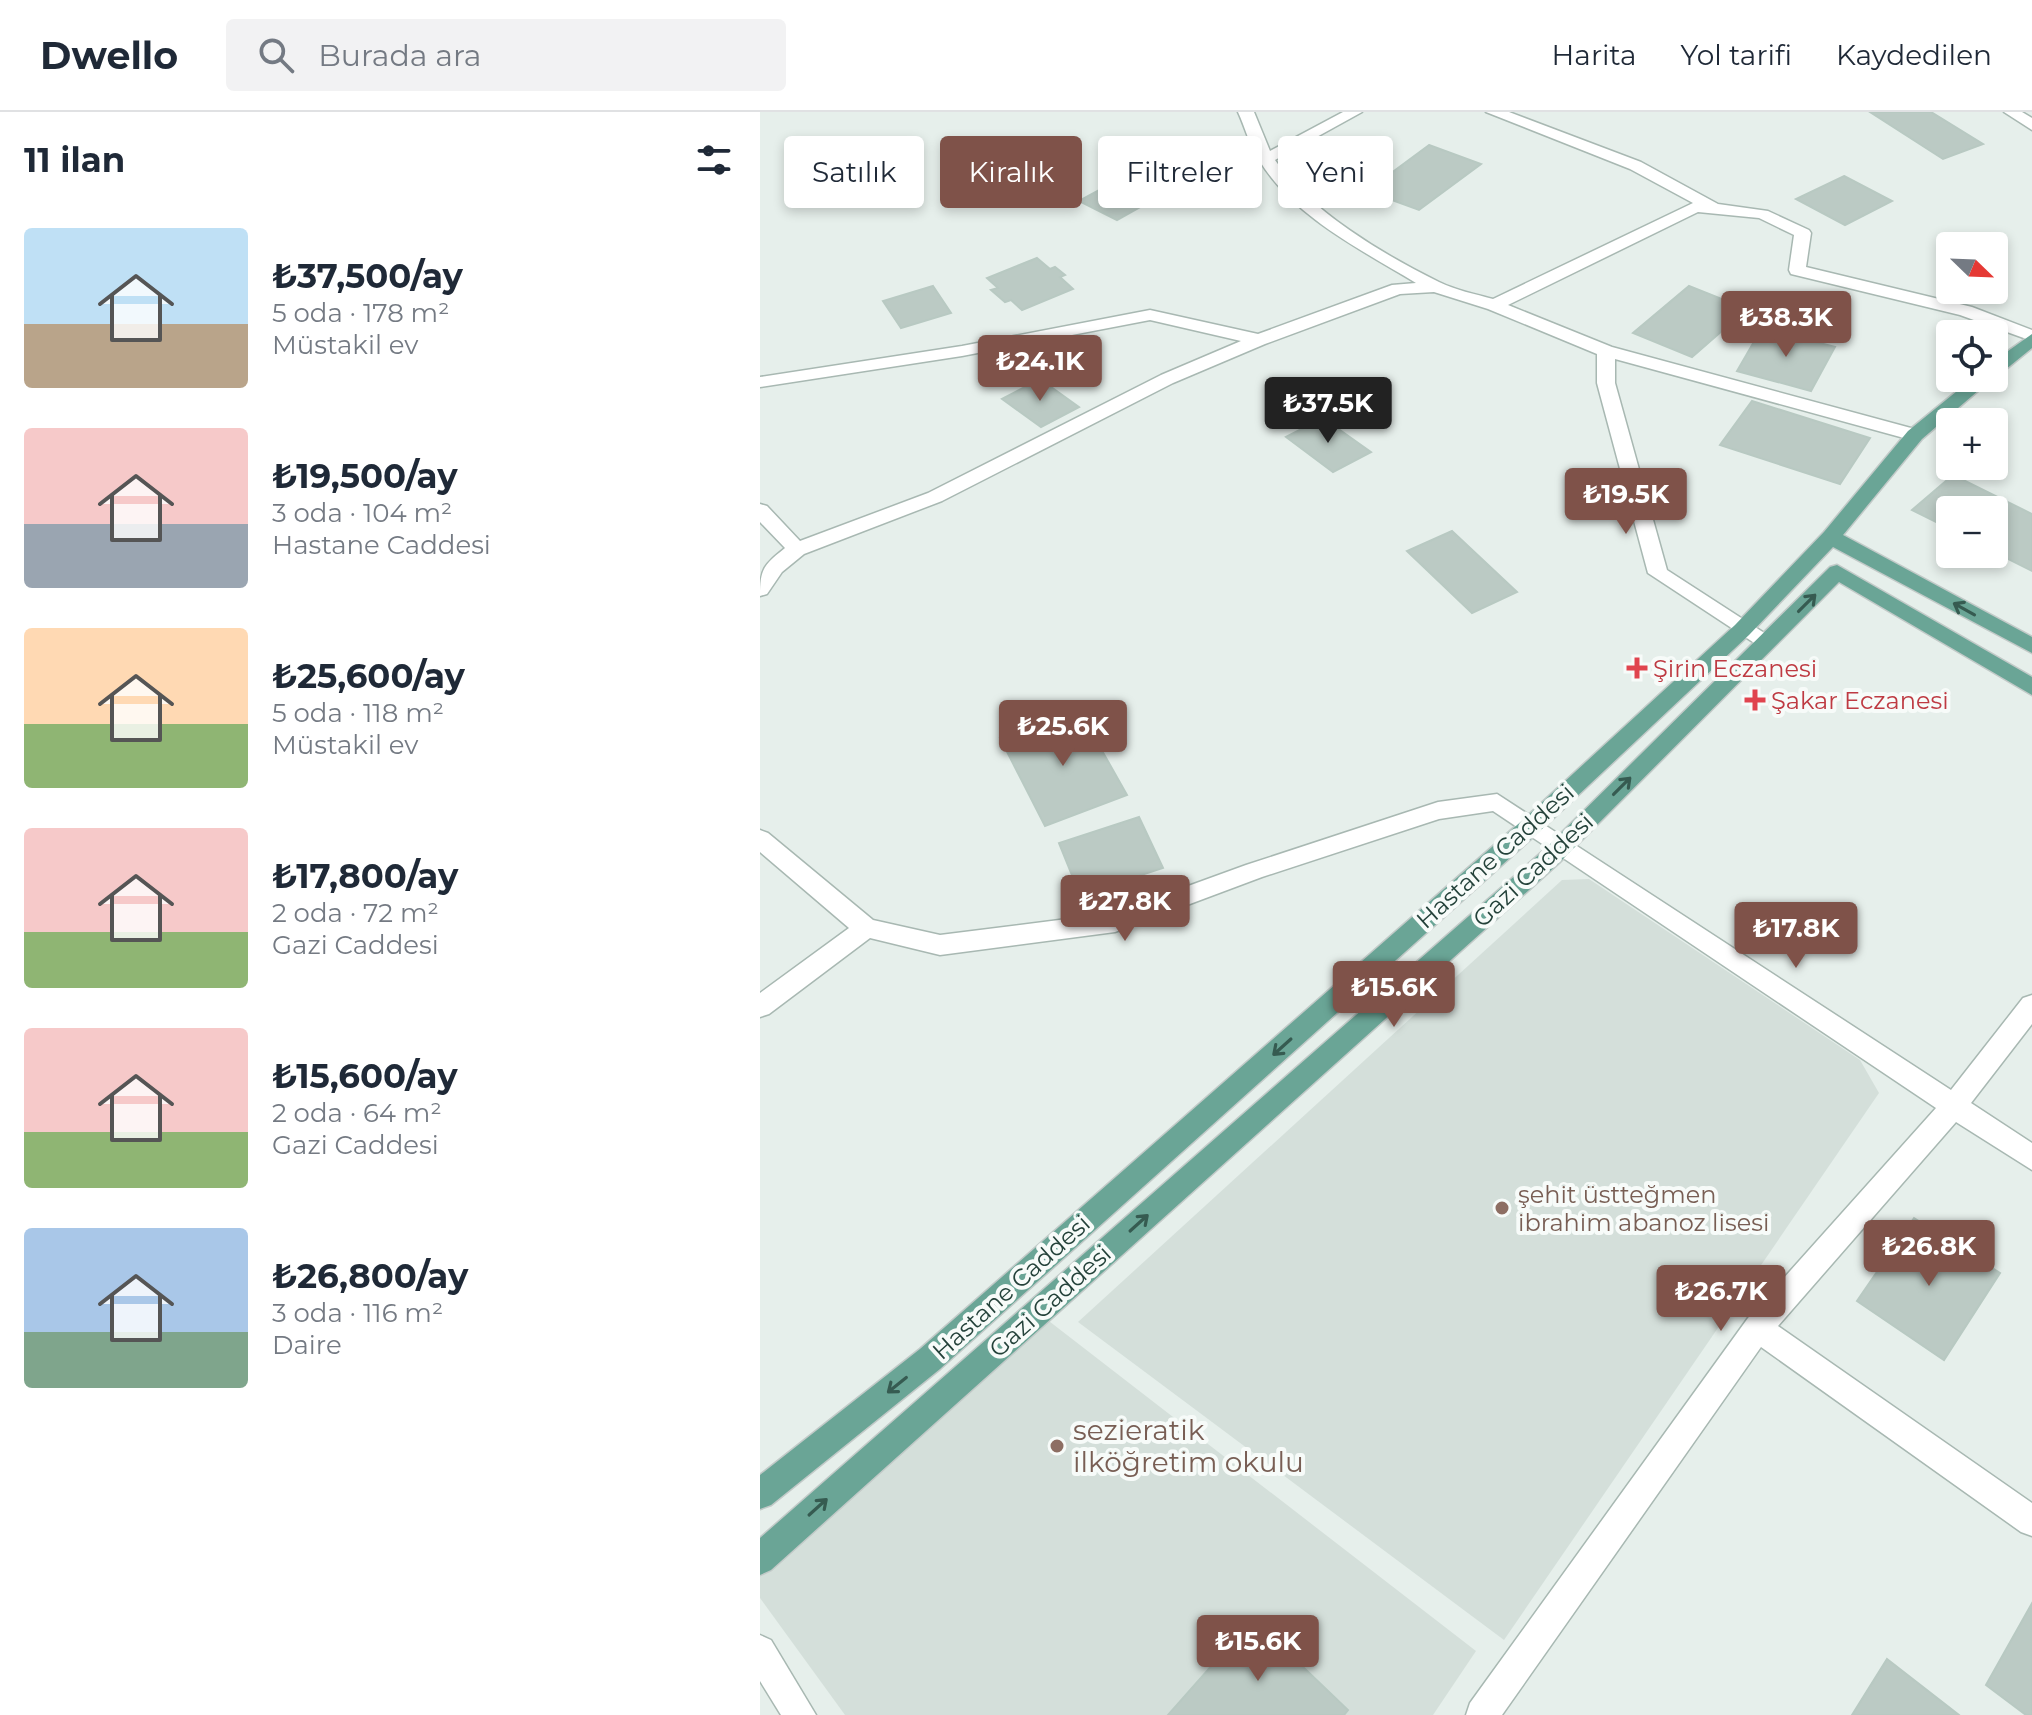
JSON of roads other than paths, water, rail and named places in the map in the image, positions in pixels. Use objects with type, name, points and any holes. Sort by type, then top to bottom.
[{"type":"main road","points":[[2008,358],[2032,338]]},
{"type":"main road","name":"Hastane Caddesi","points":[[760,1494],[930,1359],[1533,824],[1742,630],[1831,537],[1915,435],[1967,392]]},
{"type":"main road","points":[[1831,537],[1837,572],[2032,687]]},
{"type":"main road","points":[[1831,537],[2032,646]]},
{"type":"main road","name":"Gazi Caddesi","points":[[760,1559],[1564,844],[1837,572]]},
{"type":"street","points":[[1246,112],[1266,159],[1283,181],[1330,222],[1435,287],[1494,305],[1606,351],[1915,435]]},
{"type":"street","points":[[1266,159],[1354,112]]},
{"type":"street","points":[[1494,112],[1570,138],[1678,185],[1714,209]]},
{"type":"street","points":[[2012,112],[2032,125]]},
{"type":"street","points":[[1494,305],[1696,207],[1762,214],[1803,233],[1797,270],[1966,311],[2032,338]]},
{"type":"street","points":[[760,589],[775,567],[797,549],[935,497],[1167,379],[1259,340],[1398,289],[1435,287]]},
{"type":"street","points":[[760,382],[962,351],[1150,315],[1259,340]]},
{"type":"street","points":[[1606,351],[1606,383],[1658,573],[1765,643]]},
{"type":"street","points":[[760,510],[797,549]]},
{"type":"street","points":[[760,839],[866,928],[940,945],[1115,922],[1254,871],[1438,811],[1497,802],[1564,844],[1952,1108],[2032,1158]]},
{"type":"street","points":[[760,1007],[866,928]]},
{"type":"street","points":[[1482,1715],[1758,1328],[1952,1108],[2032,1005]]},
{"type":"street","points":[[1758,1328],[2032,1521]]},
{"type":"street","points":[[760,1651],[800,1715]]},
{"type":"place","name":"Şirin Eczanesi","points":[[1637,668]]},
{"type":"place","name":"Şakar Eczanesi","points":[[1755,700]]},
{"type":"place","name":"şehit üstteğmen ibrahim abanoz lisesi","points":[[1502,1208]]},
{"type":"place","name":"sezieratik ilköğretim okulu","points":[[1057,1446]]}]
